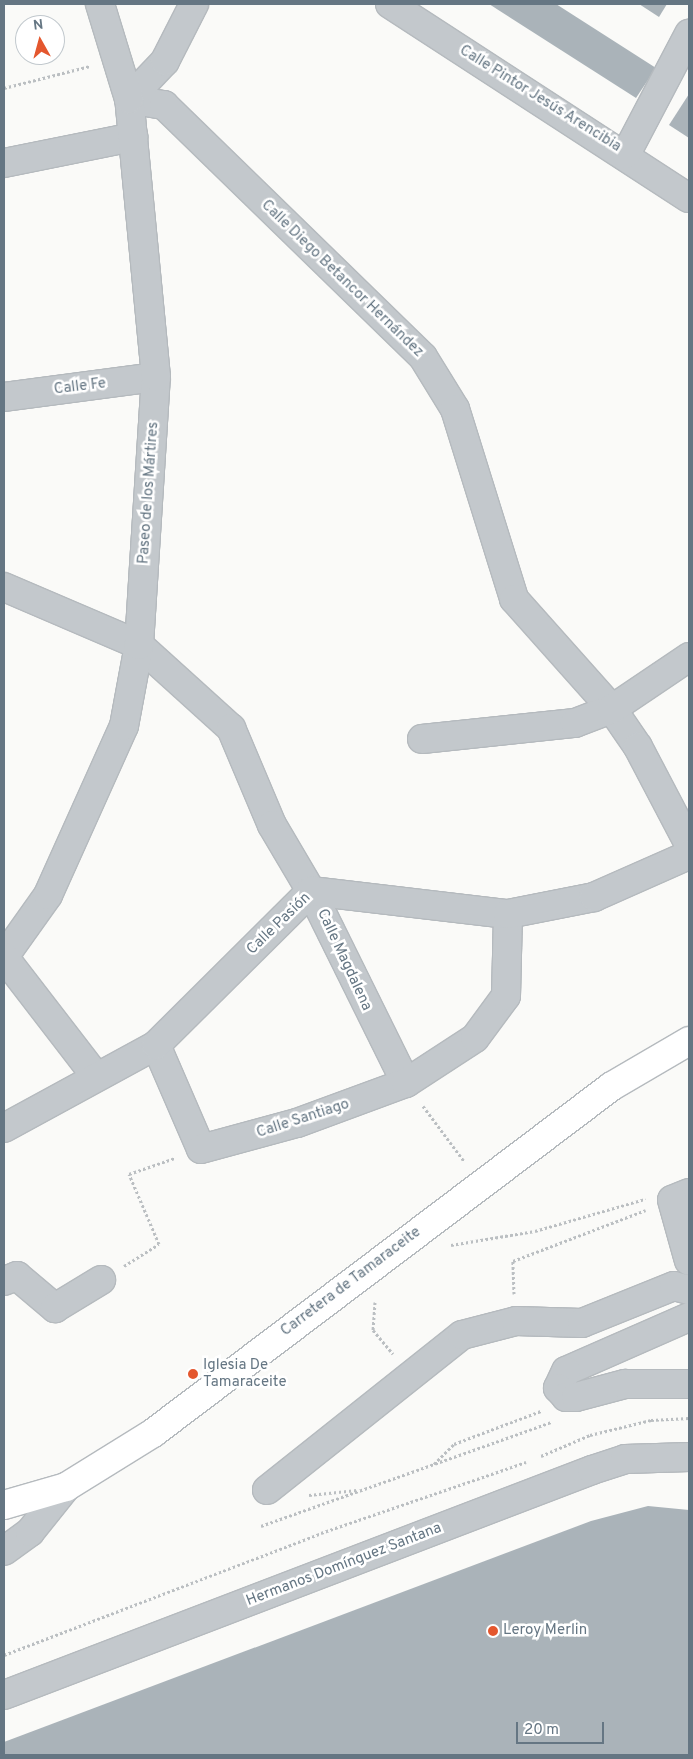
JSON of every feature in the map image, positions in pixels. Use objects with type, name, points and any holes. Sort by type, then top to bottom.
[{"type":"main road","name":"Carretera de Tamaraceite","points":[[4,1505],[66,1487],[152,1433],[612,1086],[689,1041]]},
{"type":"street","name":"Paseo de los Mártires","points":[[4,957],[48,895],[124,726],[139,645],[156,377],[129,99],[100,4]]},
{"type":"street","points":[[129,99],[165,61],[194,4]]},
{"type":"street","name":"Calle Pintor Jesús Arencibia","points":[[390,4],[626,154],[689,198]]},
{"type":"street","points":[[626,154],[689,34]]},
{"type":"street","name":"Calle Diego Betancor Hernández","points":[[129,99],[164,105],[423,358],[455,409],[514,599],[612,709],[689,844]]},
{"type":"street","points":[[4,163],[133,137]]},
{"type":"street","name":"Calle Fe","points":[[4,397],[156,377]]},
{"type":"street","name":"Calle Magdalena","points":[[4,587],[139,645],[231,728],[272,825],[312,891],[406,1083]]},
{"type":"street","points":[[422,739],[575,722],[612,709],[689,657]]},
{"type":"street","name":"Calle Pasión","points":[[4,1128],[95,1075],[156,1045],[312,891],[508,914],[594,897],[689,855]]},
{"type":"street","name":"Calle Santiago","points":[[201,1149],[297,1123],[406,1083],[475,1038],[506,996],[508,914]]},
{"type":"street","points":[[4,957],[95,1075]]},
{"type":"street","points":[[156,1045],[201,1149]]},
{"type":"street","points":[[680,1197],[689,1261]]},
{"type":"street","points":[[4,1281],[17,1276],[55,1308],[101,1280]]},
{"type":"street","points":[[266,1490],[462,1335],[516,1321],[582,1323],[674,1286],[689,1290]]},
{"type":"street","points":[[689,1317],[566,1370],[558,1388],[563,1408],[625,1384],[689,1384]]},
{"type":"street","name":"Hermanos Domínguez Santana","points":[[4,1695],[592,1470],[625,1459],[689,1457]]},
{"type":"street","points":[[4,1551],[30,1532],[66,1487]]},
{"type":"path","points":[[4,88],[117,60]]},
{"type":"path","points":[[406,1083],[481,1184]]},
{"type":"path","points":[[101,1280],[160,1244],[129,1174],[201,1149]]},
{"type":"path","points":[[455,1244],[535,1231],[668,1191],[680,1197]]},
{"type":"path","points":[[516,1321],[513,1261],[680,1197]]},
{"type":"path","points":[[376,1293],[373,1330],[401,1362]]},
{"type":"path","points":[[261,1526],[434,1464],[563,1408],[561,1404],[454,1444],[434,1464]]},
{"type":"path","points":[[4,1655],[590,1435],[651,1420],[689,1418]]},
{"type":"path","points":[[327,1490],[360,1490]]},
{"type":"building","points":[[489,4],[556,4],[656,68],[636,98]]},
{"type":"building","points":[[639,4],[667,4],[659,17]]},
{"type":"building","points":[[689,94],[689,138],[669,125]]},
{"type":"building","name":"Leroy Merlin","points":[[648,1506],[689,1510],[689,1755],[4,1755],[4,1742],[591,1521]]},
{"type":"place","name":"Iglesia De Tamaraceite","points":[[193,1374]]},
{"type":"place","name":"Leroy Merlin","points":[[493,1631]]}]
